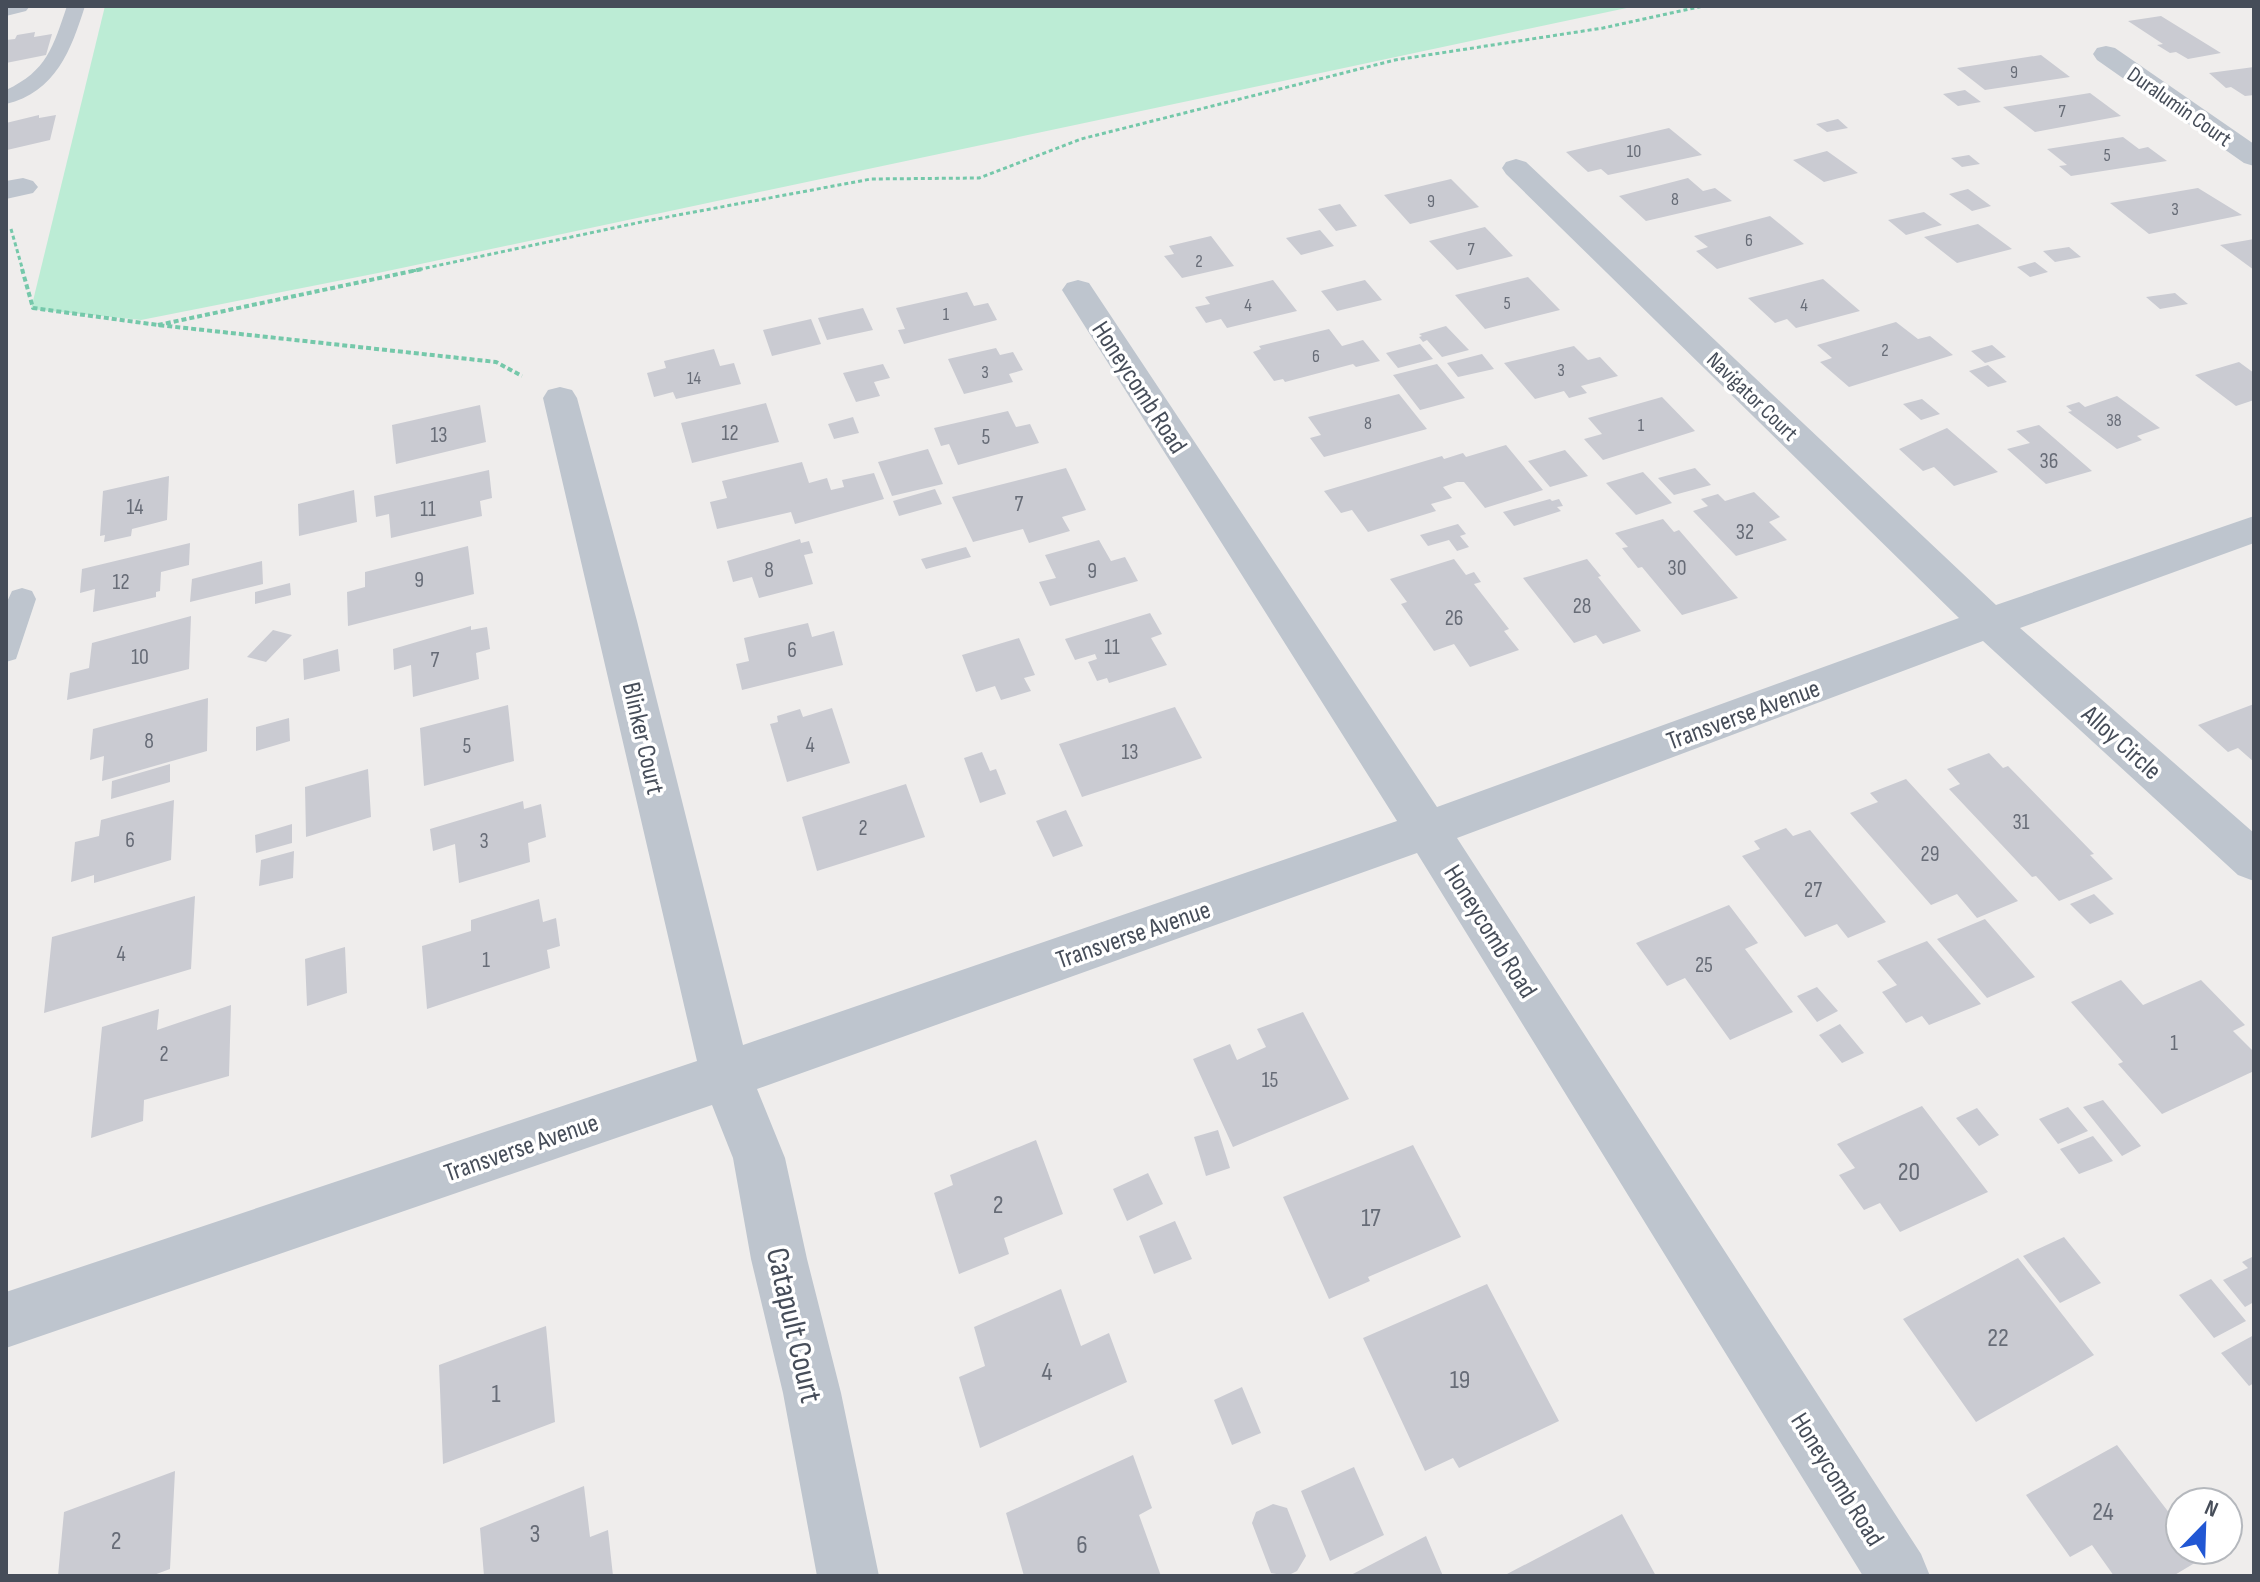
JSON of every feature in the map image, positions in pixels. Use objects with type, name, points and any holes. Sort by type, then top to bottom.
[{"type":"street","points":[[6,8],[17,6]]},
{"type":"street","name":"Duralumin Court","points":[[2106,54],[2254,157]]},
{"type":"street","name":"Navigator Court","points":[[1516,168],[1989,623]]},
{"type":"street","name":"Honeycomb Road","points":[[1078,290],[1427,830],[1899,1576]]},
{"type":"street","name":"Blinker Court","points":[[560,398],[727,1078]]},
{"type":"street","name":"Transverse Avenue","points":[[6,1320],[727,1078],[1427,830],[2254,529]]},
{"type":"street","name":"Alloy Circle","points":[[1989,623],[2254,861]]},
{"type":"street","name":"Catapult Court","points":[[727,1078],[759,1158],[779,1259],[812,1393],[848,1576]]},
{"type":"lane","points":[[6,98],[39,82],[56,64],[76,6]]},
{"type":"lane","points":[[6,651],[22,599]]},
{"type":"path","points":[[158,325],[646,221],[871,179],[979,178],[1081,139],[1395,60],[1603,28],[1703,6]]},
{"type":"path","points":[[6,228],[12,230],[33,308],[158,325],[496,362],[560,398]]},
{"type":"green space","points":[[105,6],[1636,6],[378,273],[141,320],[31,309]]},
{"type":"building","points":[[2161,16],[2221,53],[2188,59],[2176,52],[2170,53],[2157,45],[2163,44],[2128,21]]},
{"type":"building","points":[[35,32],[34,37],[52,34],[46,55],[6,63],[6,40]]},
{"type":"building","points":[[2041,55],[2070,77],[1985,90],[1957,68]]},
{"type":"building","points":[[2254,67],[2254,95],[2245,96],[2231,87],[2226,88],[2209,73]]},
{"type":"building","points":[[1965,90],[1981,102],[1958,106],[1943,94]]},
{"type":"building","points":[[2090,93],[2121,116],[2035,132],[2003,107]]},
{"type":"building","points":[[39,115],[39,118],[56,115],[50,140],[7,150],[6,123]]},
{"type":"building","points":[[1838,119],[1848,128],[1827,132],[1816,124]]},
{"type":"building","points":[[1669,128],[1702,155],[1608,175],[1601,169],[1588,172],[1566,152]]},
{"type":"building","points":[[2123,137],[2139,149],[2148,147],[2167,161],[2071,176],[2059,166],[2067,165],[2047,149]]},
{"type":"building","points":[[1827,151],[1858,173],[1824,182],[1793,160]]},
{"type":"building","points":[[1969,155],[1980,164],[1962,167],[1951,158]]},
{"type":"building","points":[[1688,178],[1703,191],[1715,188],[1732,201],[1646,221],[1619,196]]},
{"type":"building","points":[[1451,179],[1479,207],[1410,224],[1384,195]]},
{"type":"building","points":[[2198,188],[2242,215],[2149,234],[2110,203]]},
{"type":"building","points":[[1968,189],[1991,206],[1972,211],[1949,194]]},
{"type":"building","points":[[1340,204],[1357,226],[1336,231],[1318,209]]},
{"type":"building","points":[[1924,212],[1942,225],[1906,235],[1888,220]]},
{"type":"building","points":[[1770,216],[1804,244],[1717,269],[1696,251],[1708,247],[1694,236]]},
{"type":"building","points":[[1978,224],[2012,249],[1957,263],[1924,237]]},
{"type":"building","points":[[1485,227],[1513,256],[1457,270],[1429,241]]},
{"type":"building","points":[[1320,230],[1334,246],[1301,255],[1286,238]]},
{"type":"building","points":[[1211,236],[1234,266],[1182,278],[1164,256],[1174,254],[1169,246]]},
{"type":"building","points":[[2254,239],[2254,270],[2220,245]]},
{"type":"building","points":[[2069,247],[2081,257],[2055,262],[2043,251]]},
{"type":"building","points":[[2035,262],[2048,272],[2030,277],[2017,267]]},
{"type":"building","points":[[1528,277],[1560,310],[1485,329],[1455,295]]},
{"type":"building","points":[[1823,279],[1860,311],[1796,328],[1787,319],[1775,323],[1748,298]]},
{"type":"building","points":[[1273,280],[1297,311],[1227,328],[1221,319],[1206,323],[1195,307],[1210,304],[1205,297]]},
{"type":"building","points":[[1365,280],[1382,300],[1337,311],[1321,291]]},
{"type":"building","points":[[967,292],[974,306],[988,303],[997,320],[904,344],[898,330],[905,329],[896,308]]},
{"type":"building","points":[[2175,293],[2188,304],[2160,309],[2146,297]]},
{"type":"building","points":[[863,308],[873,330],[827,340],[818,318]]},
{"type":"building","points":[[811,319],[821,344],[772,356],[763,330]]},
{"type":"building","points":[[1896,322],[1918,339],[1930,336],[1953,355],[1849,387],[1820,362],[1832,358],[1817,345]]},
{"type":"building","points":[[1446,326],[1469,350],[1442,357],[1427,340],[1423,342],[1419,337],[1422,336],[1419,334]]},
{"type":"building","points":[[1329,329],[1342,346],[1363,340],[1380,361],[1356,367],[1353,364],[1285,382],[1283,379],[1274,381],[1253,352],[1261,349],[1259,346]]},
{"type":"building","points":[[1420,344],[1433,359],[1398,368],[1386,353]]},
{"type":"building","points":[[1992,345],[2006,357],[1985,363],[1971,351]]},
{"type":"building","points":[[1574,346],[1588,360],[1600,357],[1618,376],[1581,386],[1587,393],[1569,398],[1564,391],[1535,399],[1504,363]]},
{"type":"building","points":[[996,348],[1000,355],[1013,352],[1023,370],[1009,374],[1013,382],[964,394],[948,359]]},
{"type":"building","points":[[714,349],[720,366],[734,363],[741,384],[676,399],[673,392],[654,397],[647,373],[666,368],[664,361]]},
{"type":"building","points":[[1482,354],[1494,369],[1458,377],[1447,363]]},
{"type":"building","points":[[2239,362],[2254,373],[2254,400],[2236,406],[2195,375]]},
{"type":"building","points":[[883,364],[890,378],[874,382],[880,396],[856,402],[843,373]]},
{"type":"building","points":[[1437,364],[1465,398],[1420,410],[1393,375]]},
{"type":"building","points":[[1988,365],[2007,382],[1988,387],[1969,371]]},
{"type":"building","points":[[1399,394],[1427,429],[1324,457],[1310,438],[1321,435],[1308,417]]},
{"type":"building","points":[[2117,396],[2160,428],[2137,436],[2142,440],[2117,449],[2068,412],[2072,411],[2066,406],[2079,402],[2085,407]]},
{"type":"building","points":[[1662,397],[1695,431],[1603,460],[1584,439],[1602,434],[1588,418]]},
{"type":"building","points":[[1922,399],[1940,414],[1921,420],[1903,404]]},
{"type":"building","points":[[766,403],[779,442],[692,463],[681,423]]},
{"type":"building","points":[[480,405],[486,442],[396,464],[392,425]]},
{"type":"building","points":[[1008,411],[1016,427],[1030,424],[1039,443],[958,465],[949,444],[941,446],[934,428]]},
{"type":"building","points":[[853,417],[859,433],[834,439],[828,424]]},
{"type":"building","points":[[2039,425],[2092,471],[2046,484],[2007,449],[2030,443],[2016,431]]},
{"type":"building","points":[[1947,428],[1998,472],[1954,486],[1934,467],[1923,471],[1899,449]]},
{"type":"building","points":[[1506,445],[1543,490],[1485,508],[1464,482],[1457,482],[1443,487],[1452,498],[1431,504],[1436,511],[1368,532],[1352,510],[1341,513],[1324,491],[1442,456],[1444,459],[1463,453],[1466,457]]},
{"type":"building","points":[[928,449],[943,484],[892,496],[878,462]]},
{"type":"building","points":[[1565,450],[1588,476],[1550,487],[1528,461]]},
{"type":"building","points":[[802,462],[809,483],[827,478],[831,490],[844,487],[842,480],[874,473],[884,499],[795,524],[791,512],[717,529],[710,502],[727,498],[722,481]]},
{"type":"building","points":[[1066,468],[1086,510],[1062,517],[1070,531],[1029,543],[1023,529],[973,542],[952,497]]},
{"type":"building","points":[[1695,468],[1711,485],[1674,495],[1658,478]]},
{"type":"building","points":[[489,470],[492,498],[480,501],[482,516],[391,538],[389,514],[376,517],[374,496]]},
{"type":"building","points":[[1643,472],[1672,503],[1636,515],[1606,483]]},
{"type":"building","points":[[169,476],[167,520],[132,529],[131,536],[104,542],[105,535],[100,536],[103,491]]},
{"type":"building","points":[[935,489],[942,504],[899,516],[893,501]]},
{"type":"building","points":[[354,490],[357,522],[299,536],[298,504]]},
{"type":"building","points":[[1754,492],[1780,517],[1769,522],[1787,540],[1736,556],[1693,511],[1708,506],[1701,499],[1718,494],[1725,501]]},
{"type":"building","points":[[1559,499],[1563,506],[1557,507],[1561,511],[1514,526],[1503,512]]},
{"type":"building","points":[[1663,519],[1674,532],[1679,530],[1738,598],[1682,615],[1642,567],[1638,568],[1622,548],[1628,547],[1615,533]]},
{"type":"building","points":[[1458,524],[1466,534],[1460,536],[1469,547],[1457,551],[1449,540],[1428,546],[1420,535]]},
{"type":"building","points":[[800,539],[801,543],[809,541],[813,553],[804,555],[813,584],[759,598],[752,577],[733,582],[727,561]]},
{"type":"building","points":[[1099,540],[1111,561],[1125,557],[1138,581],[1050,606],[1039,582],[1056,578],[1045,555]]},
{"type":"building","points":[[190,543],[189,565],[161,572],[160,591],[156,592],[156,597],[93,612],[95,589],[80,593],[82,569]]},
{"type":"building","points":[[468,546],[474,594],[348,626],[347,592],[365,587],[365,572]]},
{"type":"building","points":[[966,547],[971,557],[926,569],[921,559]]},
{"type":"building","points":[[1454,559],[1466,575],[1474,572],[1481,582],[1474,584],[1509,629],[1504,631],[1519,650],[1470,667],[1454,644],[1434,651],[1401,604],[1407,602],[1390,579]]},
{"type":"building","points":[[1587,559],[1641,631],[1603,644],[1596,635],[1574,643],[1523,578]]},
{"type":"building","points":[[262,561],[263,584],[190,602],[192,579]]},
{"type":"building","points":[[290,583],[291,595],[255,604],[255,592]]},
{"type":"building","points":[[1150,613],[1162,634],[1151,638],[1167,665],[1109,683],[1107,678],[1097,681],[1088,662],[1097,659],[1095,654],[1075,660],[1065,639]]},
{"type":"building","points":[[191,616],[189,669],[67,700],[70,673],[89,668],[92,643]]},
{"type":"building","points":[[808,623],[812,637],[834,631],[843,665],[742,690],[736,664],[749,661],[744,638]]},
{"type":"building","points":[[471,626],[471,630],[487,627],[490,649],[476,653],[479,679],[413,697],[411,665],[394,670],[393,649]]},
{"type":"building","points":[[273,630],[292,635],[266,662],[247,657]]},
{"type":"building","points":[[1019,638],[1035,675],[1024,678],[1031,691],[1001,700],[995,686],[976,692],[962,655]]},
{"type":"building","points":[[338,649],[340,671],[304,680],[303,659]]},
{"type":"building","points":[[208,698],[207,751],[102,781],[104,756],[90,760],[93,729]]},
{"type":"building","points":[[2254,704],[2254,762],[2238,748],[2228,752],[2198,725]]},
{"type":"building","points":[[508,705],[514,761],[424,786],[420,728]]},
{"type":"building","points":[[1175,707],[1202,758],[1082,797],[1059,744]]},
{"type":"building","points":[[832,708],[850,763],[787,782],[770,724],[778,722],[777,716],[800,709],[803,717]]},
{"type":"building","points":[[289,718],[290,741],[256,751],[256,727]]},
{"type":"building","points":[[982,752],[990,771],[996,769],[1006,794],[980,803],[964,758]]},
{"type":"building","points":[[1989,753],[2003,768],[2008,766],[2094,854],[2090,855],[2113,879],[2059,901],[2036,876],[2032,877],[1949,789],[1960,784],[1947,769]]},
{"type":"building","points":[[170,764],[170,782],[111,799],[112,781]]},
{"type":"building","points":[[368,769],[371,817],[306,837],[305,787]]},
{"type":"building","points":[[1906,779],[2018,901],[1977,918],[1957,894],[1931,905],[1850,813],[1878,802],[1870,793]]},
{"type":"building","points":[[906,784],[925,837],[817,871],[802,817]]},
{"type":"building","points":[[174,800],[171,860],[94,883],[94,875],[71,882],[75,842],[99,836],[101,820]]},
{"type":"building","points":[[523,801],[524,809],[541,804],[546,837],[528,843],[530,862],[459,883],[455,844],[433,851],[430,829]]},
{"type":"building","points":[[1066,810],[1083,846],[1053,857],[1036,821]]},
{"type":"building","points":[[292,824],[292,843],[256,853],[255,835]]},
{"type":"building","points":[[1786,828],[1793,836],[1810,830],[1886,922],[1848,938],[1837,924],[1805,937],[1742,856],[1760,849],[1754,841]]},
{"type":"building","points":[[294,851],[293,878],[259,886],[261,860]]},
{"type":"building","points":[[2094,894],[2114,914],[2090,924],[2070,904]]},
{"type":"building","points":[[195,896],[191,969],[44,1013],[52,937]]},
{"type":"building","points":[[539,899],[543,922],[556,918],[560,946],[547,950],[550,968],[427,1009],[422,946],[471,931],[471,920]]},
{"type":"building","points":[[1729,905],[1758,943],[1745,949],[1793,1012],[1730,1040],[1685,978],[1667,986],[1636,943]]},
{"type":"building","points":[[1985,919],[2035,977],[1987,998],[1937,939]]},
{"type":"building","points":[[1927,941],[1981,1004],[1929,1025],[1922,1016],[1906,1023],[1882,992],[1897,985],[1877,961]]},
{"type":"building","points":[[345,947],[347,993],[307,1006],[305,959]]},
{"type":"building","points":[[2121,980],[2143,1005],[2201,980],[2245,1025],[2233,1031],[2254,1052],[2254,1071],[2162,1114],[2118,1064],[2123,1062],[2071,1002]]},
{"type":"building","points":[[1817,987],[1838,1011],[1817,1022],[1797,996]]},
{"type":"building","points":[[231,1005],[229,1076],[144,1100],[143,1121],[91,1138],[102,1027],[159,1009],[157,1030]]},
{"type":"building","points":[[1303,1012],[1349,1099],[1233,1147],[1193,1059],[1230,1044],[1237,1060],[1266,1047],[1257,1029]]},
{"type":"building","points":[[1840,1024],[1864,1053],[1842,1063],[1819,1035]]},
{"type":"building","points":[[2103,1100],[2141,1146],[2122,1156],[2083,1107]]},
{"type":"building","points":[[1922,1106],[1988,1192],[1900,1232],[1880,1203],[1864,1210],[1839,1175],[1855,1168],[1837,1144]]},
{"type":"building","points":[[2068,1107],[2088,1131],[2058,1144],[2039,1119]]},
{"type":"building","points":[[1977,1108],[1999,1135],[1979,1146],[1956,1118]]},
{"type":"building","points":[[1218,1130],[1230,1168],[1206,1176],[1194,1137]]},
{"type":"building","points":[[2093,1136],[2113,1161],[2079,1174],[2060,1149]]},
{"type":"building","points":[[1036,1140],[1063,1214],[1004,1238],[1009,1254],[959,1274],[934,1193],[953,1185],[950,1175]]},
{"type":"building","points":[[1413,1145],[1461,1237],[1368,1277],[1370,1281],[1329,1299],[1283,1197]]},
{"type":"building","points":[[1148,1173],[1163,1204],[1127,1221],[1113,1189]]},
{"type":"building","points":[[1175,1221],[1192,1259],[1154,1274],[1139,1236]]},
{"type":"building","points":[[2064,1237],[2101,1283],[2060,1303],[2023,1256]]},
{"type":"building","points":[[2254,1256],[2254,1302],[2245,1307],[2223,1280],[2248,1268],[2242,1262]]},
{"type":"building","points":[[2018,1258],[2094,1355],[1976,1422],[1903,1319]]},
{"type":"building","points":[[2211,1279],[2246,1321],[2214,1338],[2179,1295]]},
{"type":"building","points":[[1487,1284],[1559,1421],[1459,1468],[1453,1458],[1425,1471],[1363,1338]]},
{"type":"building","points":[[1061,1289],[1081,1346],[1109,1333],[1127,1382],[980,1448],[959,1377],[985,1366],[974,1327]]},
{"type":"building","points":[[546,1326],[555,1422],[443,1464],[439,1365]]},
{"type":"building","points":[[2254,1335],[2254,1383],[2249,1386],[2221,1353]]},
{"type":"building","points":[[1242,1387],[1261,1433],[1232,1445],[1214,1400]]},
{"type":"building","points":[[2117,1445],[2164,1506],[2164,1566],[2190,1566],[2173,1576],[2114,1576],[2092,1545],[2070,1557],[2026,1495]]},
{"type":"building","points":[[1133,1455],[1152,1508],[1139,1515],[1161,1576],[1024,1576],[1006,1513]]},
{"type":"building","points":[[1354,1467],[1384,1535],[1330,1561],[1301,1491]]},
{"type":"building","points":[[175,1471],[170,1569],[151,1576],[58,1576],[64,1512]]},
{"type":"building","points":[[584,1486],[590,1537],[608,1530],[613,1576],[484,1576],[480,1528]]},
{"type":"building","points":[[1273,1504],[1287,1508],[1306,1556],[1297,1571],[1287,1576],[1271,1573],[1252,1523],[1256,1512]]},
{"type":"building","points":[[1622,1514],[1656,1576],[1508,1576],[1507,1574]]},
{"type":"building","points":[[1426,1536],[1443,1576],[1349,1576]]}]
